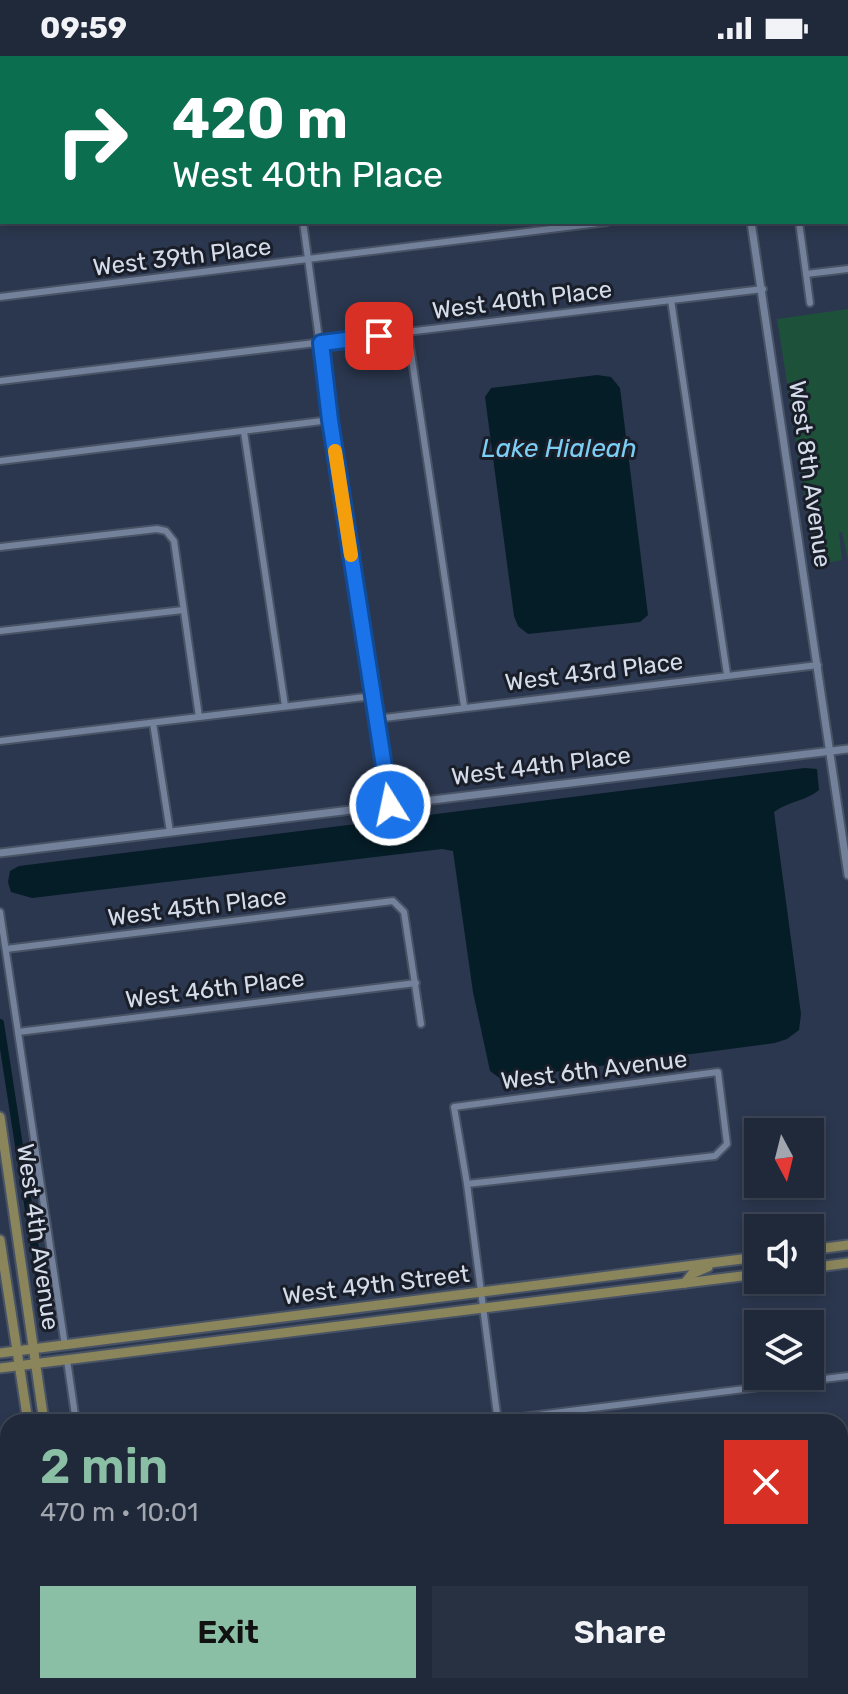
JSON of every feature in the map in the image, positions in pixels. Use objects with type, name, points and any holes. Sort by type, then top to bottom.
[{"type":"main road","name":"West 4th Avenue","points":[[0,1117],[43,1414]]},
{"type":"main road","name":"West 4th Avenue","points":[[0,1240],[27,1414]]},
{"type":"main road","points":[[824,1248],[848,1245]]},
{"type":"main road","name":"West 49th Street","points":[[0,1353],[744,1258]]},
{"type":"main road","points":[[685,1283],[697,1271],[730,1260]]},
{"type":"main road","points":[[824,1266],[848,1263]]},
{"type":"main road","points":[[637,1289],[676,1279],[683,1266]]},
{"type":"main road","name":"West 49th Street","points":[[0,1368],[744,1276]]},
{"type":"street","points":[[303,224],[330,420],[390,805]]},
{"type":"street","points":[[527,224],[529,231]]},
{"type":"street","name":"West 39th Place","points":[[0,297],[590,224]]},
{"type":"street","name":"West 8th Avenue","points":[[751,224],[848,875]]},
{"type":"street","points":[[799,224],[810,303]]},
{"type":"street","points":[[806,274],[848,269]]},
{"type":"street","name":"West 40th Place","points":[[0,381],[763,289]]},
{"type":"street","points":[[671,300],[727,674]]},
{"type":"street","points":[[408,333],[464,706]]},
{"type":"street","points":[[0,461],[330,420]]},
{"type":"street","points":[[244,432],[285,706]]},
{"type":"street","points":[[0,547],[157,529],[166,531],[174,541],[199,717]]},
{"type":"street","points":[[0,631],[183,610]]},
{"type":"street","name":"West 43rd Place","points":[[376,719],[818,665]]},
{"type":"street","points":[[0,741],[373,696]]},
{"type":"street","points":[[153,723],[170,832]]},
{"type":"street","name":"West 44th Place","points":[[0,853],[848,749]]},
{"type":"street","name":"West 45th Place","points":[[6,949],[393,901],[404,912],[416,983]]},
{"type":"street","points":[[0,912],[65,1346]]},
{"type":"street","points":[[416,983],[421,1024]]},
{"type":"street","name":"West 46th Place","points":[[18,1032],[416,983]]},
{"type":"street","name":"West 6th Avenue","points":[[467,1184],[715,1156],[727,1144],[718,1072],[454,1107],[497,1414]]},
{"type":"street","name":"West 4th Avenue","points":[[67,1360],[74,1414]]},
{"type":"street","points":[[552,1414],[848,1376]]},
{"type":"green space","points":[[848,309],[848,560],[842,532],[839,532],[842,560],[826,563],[822,535],[811,536],[777,319]]},
{"type":"water","name":"Lake Hialeah","points":[[597,375],[611,377],[620,388],[648,615],[640,622],[528,634],[518,626],[514,616],[485,397],[491,388]]},
{"type":"water","points":[[805,768],[817,769],[819,790],[774,812],[801,1014],[799,1030],[775,1043],[501,1079],[490,1071],[473,992],[453,851],[442,849],[32,898],[11,892],[8,882],[10,871],[19,866]]},
{"type":"waterway","points":[[0,1023],[42,1294]]},
{"type":"slow traffic","points":[[335,451],[351,555]]},
{"type":"route","points":[[379,336],[321,343],[330,420],[390,805]]}]
